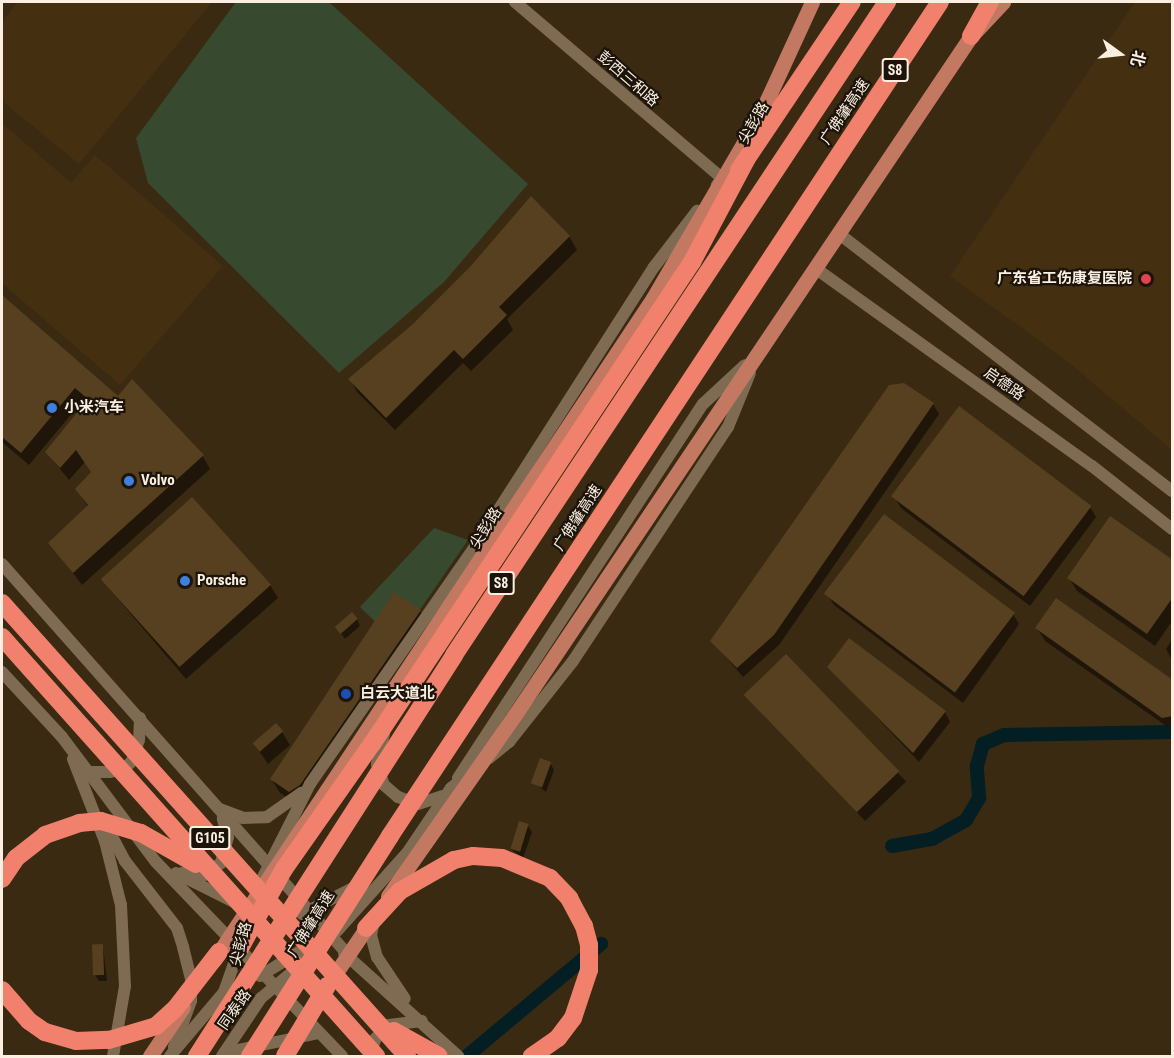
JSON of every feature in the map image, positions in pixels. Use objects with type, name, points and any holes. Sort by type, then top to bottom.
[{"type":"highway","points":[[653,298],[852,2]]},
{"type":"highway","name":"广佛肇高速","points":[[197,1056],[361,797],[888,2]]},
{"type":"highway","name":"广佛肇高速","points":[[250,1056],[378,854],[940,2]]},
{"type":"highway","points":[[971,36],[990,2]]},
{"type":"highway","points":[[240,948],[284,869],[390,717],[692,262],[746,160]]},
{"type":"highway","name":"G105","points":[[2,603],[407,1056]]},
{"type":"highway","name":"G105","points":[[2,637],[376,1056]]},
{"type":"highway","points":[[2,879],[16,858],[45,835],[79,823],[101,821],[120,825],[156,841],[220,882]]},
{"type":"highway","points":[[366,928],[400,891],[454,860],[473,856],[502,858],[550,878],[569,898],[584,926],[590,945],[589,970],[573,1018],[558,1038],[532,1056]]},
{"type":"highway","points":[[2,990],[29,1021],[45,1032],[76,1041],[109,1041],[156,1026],[175,1009],[219,952]]},
{"type":"highway","points":[[285,1056],[327,985]]},
{"type":"highway","points":[[372,1017],[450,1054]]},
{"type":"main road","name":"尖彭路","points":[[722,178],[770,95],[812,2]]},
{"type":"main road","points":[[277,1056],[521,706],[971,36],[1003,2]]},
{"type":"main road","points":[[150,1056],[653,298],[722,178]]},
{"type":"street","name":"彭西三和路","points":[[515,2],[722,178]]},
{"type":"street","name":"尖彭路","points":[[170,1056],[224,992],[266,869],[310,784],[478,542],[654,267],[722,178]]},
{"type":"street","name":"启德路","points":[[838,233],[1173,491]]},
{"type":"street","name":"启德路","points":[[815,268],[1092,466],[1173,529]]},
{"type":"street","points":[[390,717],[377,764],[384,785],[398,797],[418,804],[435,801],[509,742],[573,661],[728,427],[757,354]]},
{"type":"street","points":[[331,937],[407,853],[703,404],[757,354]]},
{"type":"street","points":[[2,564],[350,957]]},
{"type":"street","points":[[2,672],[62,737],[86,775],[156,862],[342,1056]]},
{"type":"street","points":[[86,775],[124,769],[132,760],[140,740],[140,718]]},
{"type":"street","points":[[86,775],[115,871],[122,905],[125,986],[113,1056]]},
{"type":"street","points":[[86,775],[124,861],[163,907],[183,947],[191,978],[191,1001],[170,1056]]},
{"type":"street","points":[[216,807],[243,818],[267,817],[284,808],[310,784]]},
{"type":"street","points":[[156,862],[198,876],[217,867],[226,853],[228,837],[216,807]]},
{"type":"street","points":[[156,862],[240,905],[268,913],[298,914],[330,903],[407,853]]},
{"type":"street","points":[[407,853],[381,904],[371,934],[376,957],[422,1021],[450,1054]]},
{"type":"street","name":"同泰路","points":[[223,1055],[255,1006],[275,985],[331,937]]},
{"type":"street","points":[[170,1056],[264,974],[299,952],[321,947],[341,950],[422,1021]]},
{"type":"street","points":[[369,1056],[376,1038],[389,1025],[422,1021]]},
{"type":"street","points":[[223,1055],[319,1033]]},
{"type":"shaded area","points":[[18,2],[212,2],[79,164],[2,101],[2,22]]},
{"type":"shaded area","points":[[1135,2],[1172,2],[1172,450],[1066,360],[950,276]]},
{"type":"shaded area","points":[[2,123],[71,183],[95,155],[223,266],[120,385],[2,283]]},
{"type":"green space","points":[[236,2],[330,3],[528,184],[444,282],[339,373],[148,183],[136,138]]},
{"type":"green space","points":[[434,528],[468,540],[397,643],[360,607]]},
{"type":"building","points":[[531,196],[570,236],[499,307],[507,315],[463,359],[454,350],[386,418],[348,379],[413,324],[470,267]]},
{"type":"building","points":[[2,295],[118,396],[132,379],[204,455],[73,573],[48,543],[88,505],[75,489],[91,472],[76,450],[60,468],[45,452],[88,399],[75,388],[21,453],[2,437]]},
{"type":"building","points":[[904,383],[934,403],[774,635],[737,668],[710,641],[889,385]]},
{"type":"building","points":[[959,406],[1092,506],[1024,596],[891,496]]},
{"type":"building","name":"Porsche","points":[[192,497],[271,585],[180,667],[101,579]]},
{"type":"building","points":[[884,514],[1015,613],[955,693],[824,594]]},
{"type":"building","points":[[1110,516],[1173,560],[1173,597],[1147,634],[1067,578]]},
{"type":"building","name":"白云大道北","points":[[394,592],[421,610],[300,785],[289,792],[270,779]]},
{"type":"building","points":[[1056,598],[1173,680],[1173,716],[1162,718],[1035,628]]},
{"type":"building","points":[[352,612],[358,619],[341,634],[335,627]]},
{"type":"building","points":[[849,638],[946,711],[913,753],[827,667]]},
{"type":"building","points":[[786,654],[899,771],[857,812],[744,695]]},
{"type":"building","points":[[276,723],[283,731],[260,752],[253,743]]},
{"type":"building","points":[[540,758],[551,762],[542,787],[531,783]]},
{"type":"building","points":[[519,821],[529,824],[520,852],[511,849]]},
{"type":"building","points":[[92,944],[103,944],[104,975],[93,975]]},
{"type":"waterway","points":[[892,846],[932,839],[966,820],[979,798],[977,766],[983,744],[1004,735],[1172,732]]},
{"type":"waterway","points":[[467,1056],[601,944]]},
{"type":"place","name":"广东省工伤康复医院","points":[[1146,279]]},
{"type":"place","name":"小米汽车","points":[[52,408]]},
{"type":"place","name":"Volvo","points":[[129,481]]},
{"type":"place","name":"Porsche","points":[[185,581]]},
{"type":"place","name":"白云大道北","points":[[346,694]]}]
